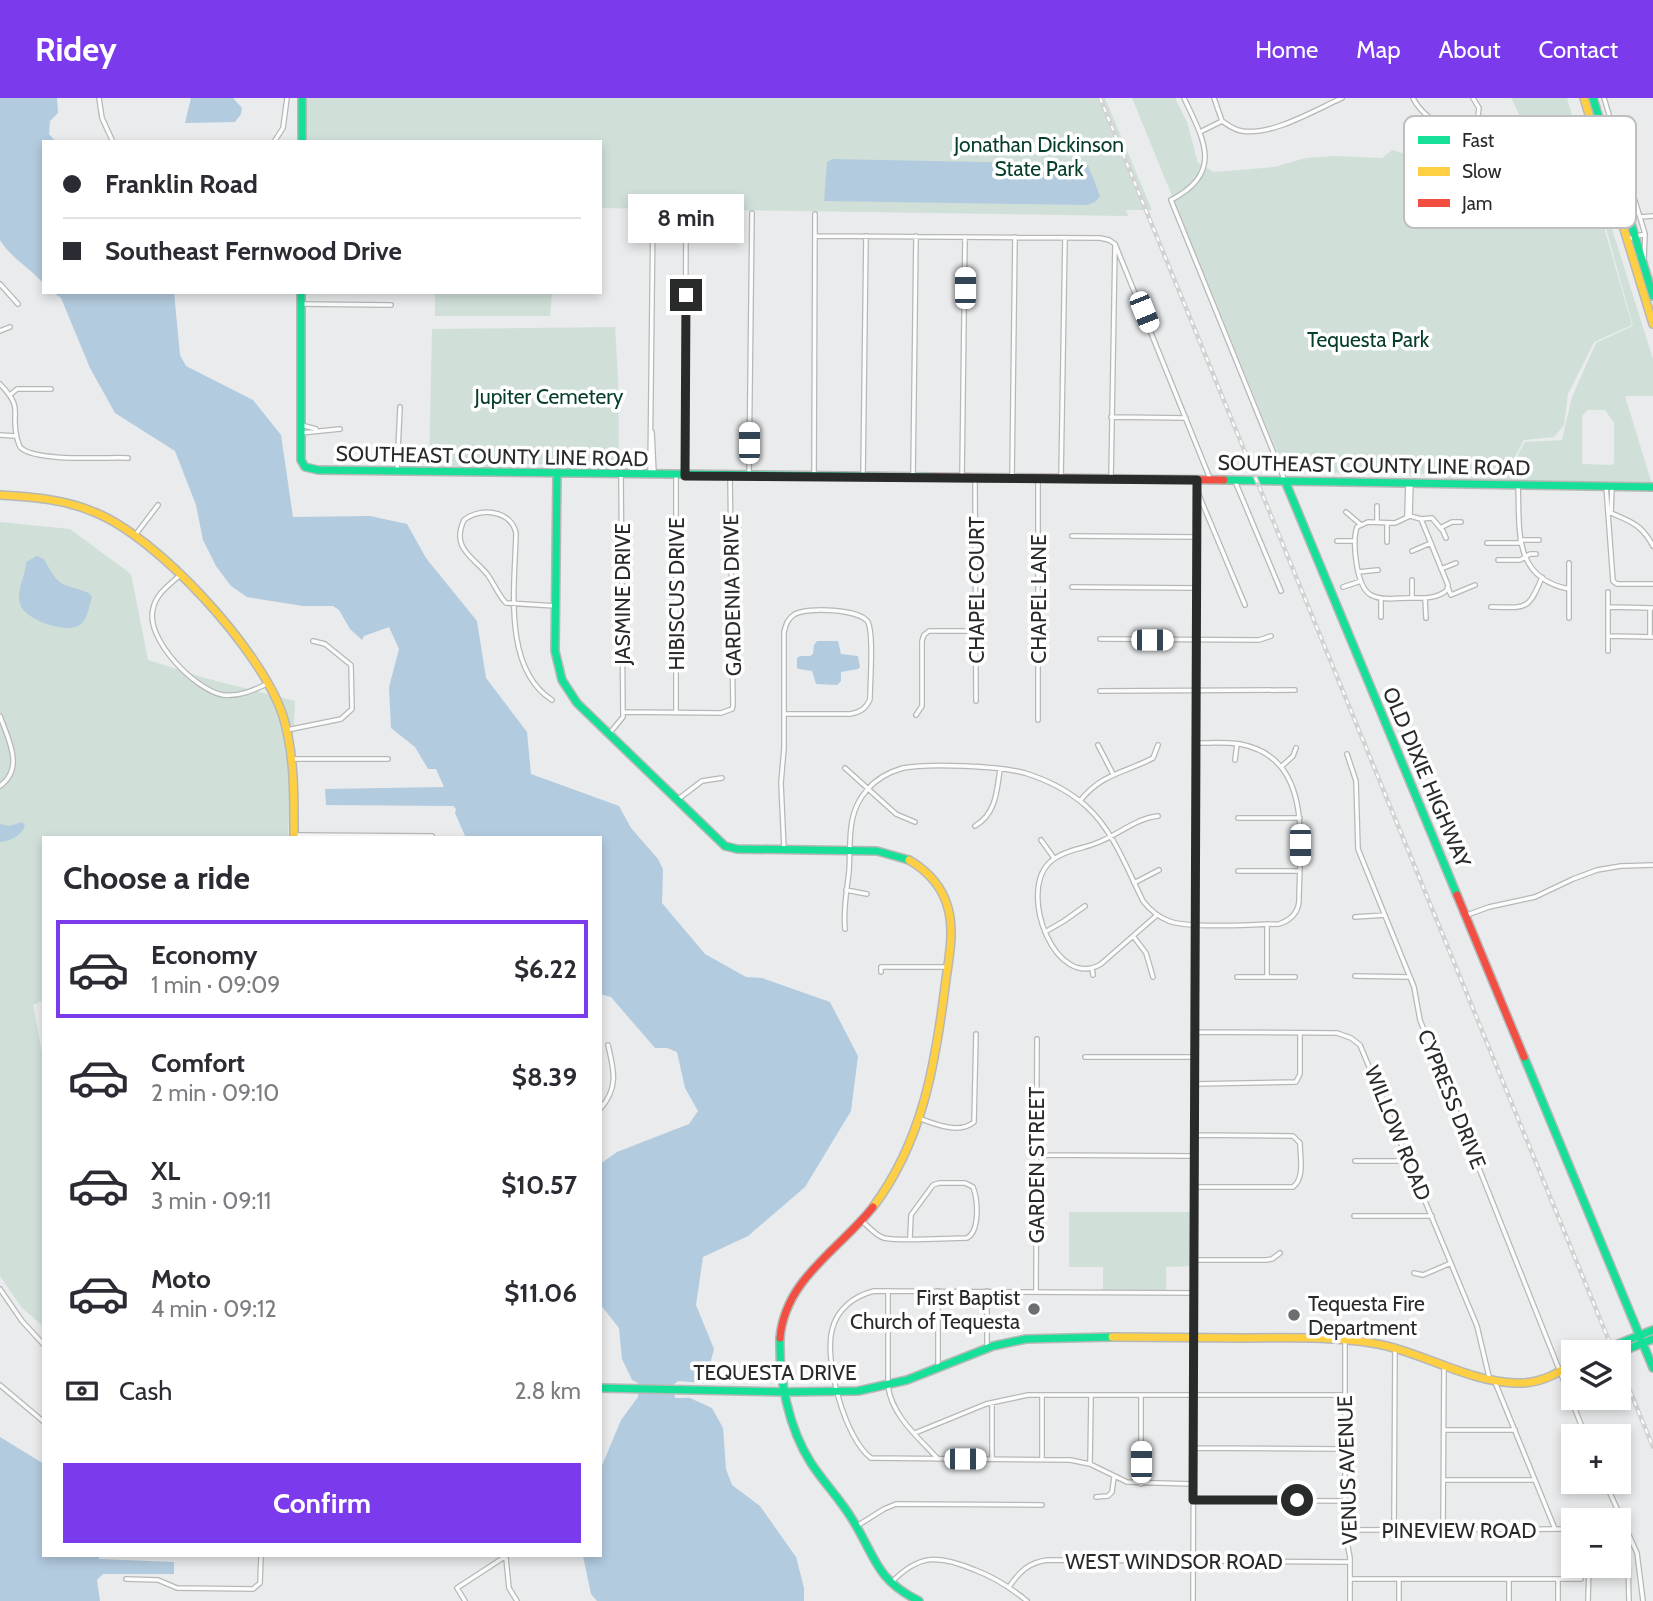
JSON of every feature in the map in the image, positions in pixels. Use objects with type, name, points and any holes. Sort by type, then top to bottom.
[{"type":"street","points":[[99,98],[112,140]]},
{"type":"street","points":[[275,140],[283,128],[287,98]]},
{"type":"street","points":[[302,98],[302,140]]},
{"type":"street","points":[[1184,98],[1200,132],[1222,121]]},
{"type":"street","points":[[1214,98],[1222,121],[1238,130],[1260,130],[1285,123],[1342,98]]},
{"type":"street","points":[[1413,98],[1430,116]]},
{"type":"street","points":[[1473,98],[1479,108],[1478,116]]},
{"type":"street","points":[[1584,98],[1590,116]]},
{"type":"street","points":[[1593,98],[1598,116]]},
{"type":"street","points":[[1604,98],[1609,116]]},
{"type":"street","name":"OLD DIXIE HIGHWAY","points":[[1200,132],[1206,153],[1201,174],[1188,191],[1171,200],[1653,1368]]},
{"type":"street","points":[[1636,204],[1645,234],[1644,265]]},
{"type":"street","points":[[652,476],[653,211]]},
{"type":"street","points":[[749,475],[752,213]]},
{"type":"street","points":[[814,476],[815,214]]},
{"type":"street","points":[[1640,217],[1653,216]]},
{"type":"street","points":[[685,476],[686,217]]},
{"type":"street","points":[[1628,228],[1644,265],[1653,296]]},
{"type":"street","points":[[1628,228],[1653,324]]},
{"type":"street","points":[[1631,238],[1645,234]]},
{"type":"street","points":[[815,236],[1065,237],[1105,239],[1115,244],[1211,481]]},
{"type":"street","points":[[863,477],[866,236]]},
{"type":"street","points":[[913,477],[916,236]]},
{"type":"street","points":[[962,478],[965,237]]},
{"type":"street","points":[[1012,478],[1015,237]]},
{"type":"street","points":[[1061,479],[1065,237]]},
{"type":"street","points":[[1111,480],[1115,244]]},
{"type":"street","points":[[0,284],[18,304]]},
{"type":"street","name":"SOUTHEAST COUNTY LINE ROAD","points":[[301,294],[301,460],[308,468],[652,476],[1038,478],[1653,487]]},
{"type":"street","points":[[301,304],[391,305]]},
{"type":"street","points":[[0,331],[10,327]]},
{"type":"street","points":[[0,384],[15,405],[16,436],[21,448],[52,457],[128,457]]},
{"type":"street","points":[[10,395],[17,389],[51,388]]},
{"type":"street","points":[[400,407],[400,471]]},
{"type":"street","points":[[1111,416],[1187,418]]},
{"type":"street","points":[[301,429],[340,429]]},
{"type":"street","points":[[0,435],[16,436]]},
{"type":"street","points":[[557,474],[555,651],[562,680],[577,703],[728,847],[877,850],[900,855],[917,864],[934,880],[946,901],[951,934],[934,1074],[921,1119],[911,1145],[893,1178],[862,1221],[802,1278],[783,1316],[779,1346],[792,1421],[807,1457],[857,1527],[874,1564],[890,1584],[919,1601]]},
{"type":"street","name":"JASMINE DRIVE","points":[[621,475],[623,712]]},
{"type":"street","name":"GARDENIA DRIVE","points":[[676,712],[727,711],[732,709],[734,703],[730,475]]},
{"type":"street","name":"HIBISCUS DRIVE","points":[[676,476],[676,712]]},
{"type":"street","name":"CHAPEL COURT","points":[[975,478],[976,701]]},
{"type":"street","name":"CHAPEL LANE","points":[[1038,478],[1038,720]]},
{"type":"street","points":[[1192,1601],[1197,480]]},
{"type":"street","points":[[1235,481],[1280,591]]},
{"type":"street","points":[[1409,483],[1409,516]]},
{"type":"street","points":[[1518,485],[1520,541],[1525,558],[1542,577],[1569,589]]},
{"type":"street","points":[[1609,486],[1613,581],[1617,584],[1653,584]]},
{"type":"street","points":[[1197,492],[1245,605]]},
{"type":"street","points":[[0,495],[40,497],[69,503],[98,513],[136,534],[181,574],[245,645],[269,683],[287,730],[292,759],[294,836]]},
{"type":"street","points":[[136,534],[158,505]]},
{"type":"street","points":[[1377,506],[1377,522]]},
{"type":"street","points":[[1346,512],[1360,524],[1401,522],[1409,516]]},
{"type":"street","points":[[552,700],[533,684],[524,668],[515,630],[515,605],[514,526],[509,518],[499,514],[476,514],[464,520],[461,529],[463,546],[468,555],[486,572],[506,603],[515,605],[556,606]]},
{"type":"street","points":[[1609,514],[1639,526],[1653,546]]},
{"type":"street","points":[[1409,516],[1432,518],[1446,538]]},
{"type":"street","points":[[1421,519],[1451,595],[1475,585]]},
{"type":"street","points":[[1440,528],[1452,522],[1461,522]]},
{"type":"street","points":[[1387,523],[1387,542]]},
{"type":"street","points":[[1360,524],[1355,541],[1359,572],[1369,593],[1381,598],[1425,598],[1444,594],[1448,588]]},
{"type":"street","points":[[1072,536],[1197,537]]},
{"type":"street","points":[[1487,543],[1539,540]]},
{"type":"street","points":[[1337,541],[1355,541]]},
{"type":"street","points":[[1412,551],[1431,543]]},
{"type":"street","points":[[1498,560],[1525,558],[1536,554]]},
{"type":"street","points":[[1441,569],[1456,562]]},
{"type":"street","points":[[1569,563],[1569,618]]},
{"type":"street","points":[[1359,572],[1378,570]]},
{"type":"street","points":[[181,574],[162,592],[153,608],[152,627],[160,642],[193,679],[211,691],[240,695],[269,683]]},
{"type":"street","points":[[1490,607],[1525,606],[1532,599],[1542,577]]},
{"type":"street","points":[[1412,580],[1412,598]]},
{"type":"street","points":[[1343,587],[1361,581]]},
{"type":"street","points":[[1072,587],[1197,588]]},
{"type":"street","points":[[1608,592],[1608,651]]},
{"type":"street","points":[[1381,598],[1381,617]]},
{"type":"street","points":[[1425,598],[1426,618]]},
{"type":"street","points":[[1608,607],[1652,608],[1652,637],[1608,636]]},
{"type":"street","points":[[784,714],[850,714],[859,712],[868,704],[871,635],[867,621],[861,615],[853,612],[806,611],[797,612],[786,622],[781,783],[784,849]]},
{"type":"street","points":[[916,715],[922,706],[924,635],[929,631],[976,631]]},
{"type":"street","points":[[1100,639],[1262,640],[1272,636]]},
{"type":"street","points":[[287,730],[341,719],[352,709],[351,665],[325,644],[313,641]]},
{"type":"street","points":[[1100,691],[1295,690]]},
{"type":"street","points":[[609,734],[620,723],[623,712],[676,712]]},
{"type":"street","points":[[0,716],[14,761],[11,774],[0,786]]},
{"type":"street","points":[[845,929],[852,816],[867,789],[884,776],[908,768],[1000,768],[1038,778],[1059,787],[1080,801],[1099,820],[1143,901],[1157,915],[1174,923],[1282,923],[1296,912],[1299,904],[1300,818],[1296,792],[1281,767],[1261,751],[1237,744],[1197,743]]},
{"type":"street","points":[[1235,760],[1237,744]]},
{"type":"street","points":[[1098,745],[1113,774]]},
{"type":"street","points":[[1080,801],[1097,783],[1151,759],[1158,745]]},
{"type":"street","points":[[1281,767],[1293,756],[1296,748]]},
{"type":"street","name":"CYPRESS DRIVE","points":[[1347,754],[1356,781],[1358,849],[1410,976],[1420,1020],[1561,1369]]},
{"type":"street","points":[[292,759],[388,759]]},
{"type":"street","points":[[845,768],[896,814],[915,821]]},
{"type":"street","points":[[975,826],[983,821],[992,809],[1000,768]]},
{"type":"street","points":[[677,800],[702,781],[722,778]]},
{"type":"street","points":[[1356,818],[1360,803]]},
{"type":"street","points":[[1157,915],[1101,964],[1091,968],[1078,968],[1069,964],[1057,952],[1045,932],[1039,913],[1038,890],[1044,870],[1054,859],[1110,837],[1148,817],[1158,816]]},
{"type":"street","points":[[1238,818],[1300,818]]},
{"type":"street","points":[[1041,840],[1054,859]]},
{"type":"street","points":[[1467,915],[1489,907],[1535,897],[1597,870],[1653,865]]},
{"type":"street","points":[[1134,883],[1158,870]]},
{"type":"street","points":[[1238,871],[1299,871]]},
{"type":"street","points":[[846,890],[867,894]]},
{"type":"street","points":[[1045,932],[1085,906]]},
{"type":"street","points":[[1355,917],[1385,915]]},
{"type":"street","points":[[1267,924],[1267,977]]},
{"type":"street","points":[[1133,936],[1146,953],[1153,977]]},
{"type":"street","points":[[881,972],[881,967],[947,967]]},
{"type":"street","points":[[1091,968],[1093,975]]},
{"type":"street","points":[[1355,976],[1410,976]]},
{"type":"street","points":[[1237,977],[1295,977]]},
{"type":"street","name":"WILLOW ROAD","points":[[1194,1032],[1341,1034],[1360,1045],[1477,1326],[1493,1382],[1555,1529]]},
{"type":"street","points":[[1194,1084],[1296,1083],[1300,1074],[1300,1033]]},
{"type":"street","points":[[921,1119],[946,1127],[966,1127],[974,1122],[976,1034]]},
{"type":"street","name":"GARDEN STREET","points":[[1036,1292],[1037,1039]]},
{"type":"street","points":[[602,1107],[614,1084],[608,1045]]},
{"type":"street","points":[[1085,1057],[1194,1057]]},
{"type":"street","points":[[1194,1135],[1293,1136],[1300,1143],[1300,1177],[1298,1184],[1293,1187],[1194,1187]]},
{"type":"street","points":[[1036,1155],[1194,1156]]},
{"type":"street","points":[[1354,1161],[1409,1161]]},
{"type":"street","points":[[862,1221],[882,1237],[910,1238],[967,1238],[973,1235],[976,1227],[974,1187],[965,1183],[933,1185],[911,1215],[910,1238]]},
{"type":"street","points":[[1354,1216],[1432,1216]]},
{"type":"street","points":[[1194,1260],[1266,1260],[1280,1253]]},
{"type":"street","points":[[1414,1273],[1423,1275],[1451,1264]]},
{"type":"street","points":[[0,1289],[22,1321],[42,1343]]},
{"type":"street","points":[[888,1291],[888,1386],[896,1411],[938,1459]]},
{"type":"street","points":[[937,1368],[938,1291]]},
{"type":"street","points":[[987,1291],[987,1348]]},
{"type":"street","points":[[1193,1485],[1127,1482],[1090,1464],[1070,1460],[869,1456],[848,1426],[838,1392],[830,1346],[835,1321],[843,1309],[854,1299],[867,1293],[1194,1293]]},
{"type":"street","points":[[1631,1345],[1653,1330]]},
{"type":"street","name":"TEQUESTA DRIVE","points":[[602,1388],[838,1392],[888,1386],[987,1348],[1051,1337],[1345,1339],[1395,1348],[1471,1377],[1493,1382],[1524,1382],[1561,1371]]},
{"type":"street","name":"VENUS AVENUE","points":[[1345,1339],[1345,1530],[1350,1562],[1350,1601]]},
{"type":"street","points":[[1631,1342],[1653,1339]]},
{"type":"street","points":[[1394,1530],[1395,1348]]},
{"type":"street","points":[[1443,1530],[1444,1365]]},
{"type":"street","points":[[0,1385],[42,1420]]},
{"type":"street","points":[[1042,1395],[1042,1459]]},
{"type":"street","points":[[915,1433],[1016,1397],[1345,1395]]},
{"type":"street","points":[[1141,1396],[1141,1484]]},
{"type":"street","points":[[1090,1464],[1091,1397]]},
{"type":"street","points":[[992,1404],[992,1459]]},
{"type":"street","points":[[1444,1430],[1515,1430]]},
{"type":"street","points":[[1193,1448],[1345,1449]]},
{"type":"street","points":[[1096,1497],[1108,1496],[1112,1492],[1114,1477]]},
{"type":"street","points":[[1444,1480],[1535,1480]]},
{"type":"street","points":[[1193,1500],[1345,1501]]},
{"type":"street","points":[[857,1527],[896,1504],[1042,1505]]},
{"type":"street","name":"PINEVIEW ROAD","points":[[1345,1530],[1561,1529]]},
{"type":"street","points":[[1631,1543],[1637,1553],[1643,1601]]},
{"type":"street","points":[[126,1580],[158,1580],[177,1588],[253,1589],[260,1583],[261,1557]]},
{"type":"street","points":[[465,1601],[457,1588],[504,1557]]},
{"type":"street","points":[[506,1557],[509,1588],[517,1601]]},
{"type":"street","points":[[890,1584],[902,1571],[915,1563],[940,1558],[967,1566],[1009,1587],[1027,1601]]},
{"type":"street","name":"WEST WINDSOR ROAD","points":[[1009,1587],[1023,1569],[1041,1561],[1350,1562]]},
{"type":"street","points":[[1588,1578],[1588,1601]]},
{"type":"street","points":[[1628,1578],[1629,1601]]},
{"type":"street","points":[[1350,1579],[1581,1579]]},
{"type":"street","points":[[1399,1579],[1399,1601]]},
{"type":"street","points":[[1509,1579],[1509,1601]]},
{"type":"street","points":[[1558,1579],[1558,1601]]},
{"type":"green space","name":"Jonathan Dickinson State Park","points":[[307,98],[1105,98],[1152,210],[1126,210],[1128,216],[602,208],[602,140],[307,140]]},
{"type":"green space","name":"Tequesta Park","points":[[1132,98],[1175,98],[1187,122],[1198,163],[1214,172],[1274,167],[1306,158],[1382,158],[1392,150],[1404,154],[1404,228],[1604,228],[1632,325],[1594,342],[1568,394],[1564,425],[1554,437],[1524,440],[1510,466],[1494,468],[1496,475],[1285,472]]},
{"type":"green space","name":"Tequesta Park","points":[[1511,98],[1567,98],[1572,116],[1520,116]]},
{"type":"green space","points":[[1606,228],[1612,228],[1653,359],[1653,396],[1625,396],[1652,484],[1444,481],[1444,476],[1497,477],[1497,470],[1511,467],[1525,442],[1562,440],[1572,397],[1596,343],[1633,326]],"holes":[[[1588,410],[1605,410],[1614,423],[1614,463],[1582,464],[1582,416]]]},
{"type":"green space","points":[[435,294],[552,294],[550,316],[435,316]]},
{"type":"green space","name":"Jupiter Cemetery","points":[[615,327],[619,465],[504,464],[500,468],[429,465],[432,329]]},
{"type":"green space","points":[[0,522],[70,529],[131,574],[148,660],[295,701],[288,836],[42,836],[42,1001],[33,1005],[42,1052],[42,1325],[22,1308],[0,1276]]},
{"type":"green space","points":[[1069,1212],[1193,1212],[1192,1266],[1166,1267],[1166,1292],[1103,1291],[1103,1267],[1069,1267]]},
{"type":"water","points":[[0,98],[57,98],[58,113],[50,121],[49,134],[54,140],[42,140],[42,282],[0,240]]},
{"type":"water","points":[[191,98],[233,98],[242,108],[241,114],[235,122],[185,123]]},
{"type":"water","points":[[833,159],[1088,165],[1100,196],[1088,205],[824,201],[827,162]]},
{"type":"water","points":[[56,294],[174,294],[180,355],[186,366],[253,400],[281,435],[293,517],[370,516],[407,524],[426,558],[477,621],[486,678],[527,732],[531,774],[619,806],[631,828],[658,859],[663,869],[662,903],[705,954],[746,977],[762,978],[830,1002],[858,1056],[851,1111],[805,1187],[748,1236],[703,1257],[696,1305],[714,1349],[705,1383],[678,1381],[673,1385],[675,1398],[690,1398],[712,1408],[723,1428],[726,1469],[732,1485],[760,1506],[796,1557],[804,1588],[804,1601],[597,1601],[591,1594],[583,1557],[602,1557],[602,1466],[621,1420],[638,1397],[638,1383],[632,1380],[622,1359],[619,1328],[602,1307],[602,1163],[617,1152],[689,1124],[698,1111],[685,1088],[677,1052],[667,1048],[655,1048],[611,997],[602,995],[602,836],[465,836],[453,806],[326,805],[325,789],[444,787],[436,769],[428,769],[415,747],[391,728],[389,687],[399,649],[389,627],[364,636],[362,640],[333,606],[303,606],[247,597],[231,586],[216,566],[203,540],[196,505],[175,451],[115,413],[90,368],[61,298]]},
{"type":"water","points":[[37,556],[44,559],[62,583],[89,593],[92,597],[86,617],[78,626],[64,628],[46,624],[23,610],[19,593],[26,562]]},
{"type":"water","points":[[817,641],[838,641],[841,654],[858,656],[860,667],[841,672],[841,681],[837,685],[816,684],[812,671],[797,668],[797,658],[813,654]]},
{"type":"water","points":[[22,822],[25,826],[18,835],[0,842],[0,824],[9,826]]},
{"type":"water","points":[[0,1437],[42,1463],[42,1557],[99,1557],[174,1562],[174,1574],[103,1574],[97,1580],[100,1601],[0,1601]]},
{"type":"railway","points":[[1100,98],[1609,1340]]},
{"type":"railway","points":[[1631,1393],[1653,1447]]},
{"type":"traffic: fast","points":[[302,98],[302,140]]},
{"type":"traffic: fast","points":[[1593,98],[1598,116]]},
{"type":"traffic: fast","points":[[1632,228],[1653,296]]},
{"type":"traffic: fast","points":[[301,294],[301,460],[305,467],[318,470],[932,477]]},
{"type":"traffic: fast","points":[[557,474],[555,651],[562,680],[577,703],[725,846],[737,849],[877,851],[909,860]]},
{"type":"traffic: fast","points":[[1224,480],[1653,487]]},
{"type":"traffic: fast","points":[[1285,481],[1457,895]]},
{"type":"traffic: fast","points":[[1524,1057],[1653,1368]]},
{"type":"traffic: fast","points":[[1628,1340],[1653,1330]]},
{"type":"traffic: fast","points":[[602,1388],[858,1391],[907,1380],[993,1346],[1026,1339],[1112,1337]]},
{"type":"traffic: fast","points":[[780,1338],[786,1402],[803,1449],[847,1512],[878,1566],[893,1584],[919,1601]]},
{"type":"traffic: fast","points":[[1631,1348],[1653,1339]]},
{"type":"traffic: slow","points":[[1584,98],[1589,116]]},
{"type":"traffic: slow","points":[[1624,228],[1653,324]]},
{"type":"traffic: slow","points":[[0,495],[60,501],[94,512],[120,525],[176,570],[231,629],[254,660],[283,716],[292,761],[294,836]]},
{"type":"traffic: slow","points":[[873,1207],[904,1156],[924,1102],[936,1046],[950,947],[950,918],[942,893],[928,874],[909,860]]},
{"type":"traffic: slow","points":[[1112,1337],[1340,1339],[1390,1347],[1478,1377],[1515,1383],[1546,1378],[1561,1370]]},
{"type":"traffic: jam","points":[[932,477],[1224,480]]},
{"type":"traffic: jam","points":[[1457,895],[1524,1057]]},
{"type":"traffic: jam","points":[[780,1338],[784,1317],[803,1282],[873,1207]]},
{"type":"place","name":"First Baptist Church of Tequesta","points":[[1034,1309]]},
{"type":"place","name":"Tequesta Fire Department","points":[[1294,1315]]},
{"type":"route","points":[[686,295],[685,476],[1197,480],[1193,1500],[1297,1500]]}]
